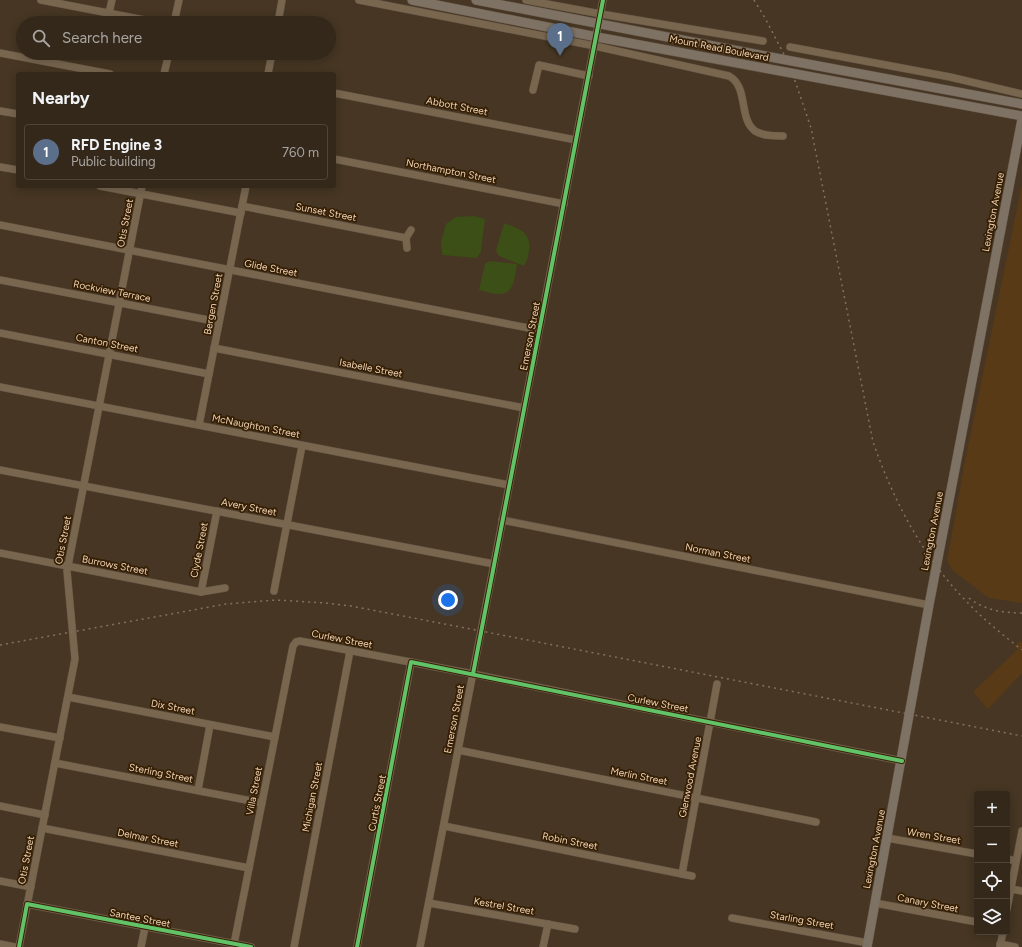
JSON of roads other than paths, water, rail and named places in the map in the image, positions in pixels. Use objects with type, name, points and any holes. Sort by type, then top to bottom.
[{"type":"main road","name":"Mount Read Boulevard","points":[[412,0],[596,41],[1022,118]]},
{"type":"main road","name":"Mount Read Boulevard","points":[[476,0],[600,19],[781,59],[1022,104]]},
{"type":"main road","name":"Lexington Avenue","points":[[867,945],[902,761],[929,605],[1022,118]]},
{"type":"street","points":[[41,0],[124,16]]},
{"type":"street","points":[[109,13],[112,0]]},
{"type":"street","points":[[176,16],[179,0]]},
{"type":"street","points":[[279,16],[282,0]]},
{"type":"street","name":"Mount Read Boulevard","points":[[359,0],[596,41]]},
{"type":"street","name":"Mount Read Boulevard","points":[[526,0],[600,19],[763,42]]},
{"type":"street","name":"Emerson Street","points":[[420,947],[604,0]]},
{"type":"street","points":[[596,41],[734,78],[738,82],[748,120],[755,130],[766,135],[783,136]]},
{"type":"street","points":[[790,47],[950,77],[1022,94]]},
{"type":"street","points":[[0,53],[16,56]]},
{"type":"street","points":[[37,60],[100,72]]},
{"type":"street","points":[[164,72],[167,60]]},
{"type":"street","points":[[268,72],[271,60]]},
{"type":"street","points":[[533,90],[539,65],[589,76]]},
{"type":"street","points":[[963,93],[976,84]]},
{"type":"street","name":"Abbott Street","points":[[336,93],[576,140]]},
{"type":"street","points":[[0,111],[16,114]]},
{"type":"street","name":"Northampton Street","points":[[336,158],[564,204]]},
{"type":"street","points":[[0,167],[16,170]]},
{"type":"street","name":"Sunset Street","points":[[110,188],[406,238]]},
{"type":"street","name":"Otis Street","points":[[19,947],[76,654],[67,577],[68,566],[142,188]]},
{"type":"street","name":"Bergen Street","points":[[199,425],[246,188]]},
{"type":"street","name":"Glide Street","points":[[0,225],[539,330]]},
{"type":"street","points":[[407,248],[406,238],[411,230]]},
{"type":"street","name":"Rockview Terrace","points":[[0,280],[219,322]]},
{"type":"street","name":"Canton Street","points":[[0,333],[209,374]]},
{"type":"street","name":"Isabelle Street","points":[[214,348],[524,408]]},
{"type":"street","name":"McNaughton Street","points":[[0,387],[509,485]]},
{"type":"street","points":[[274,591],[302,446]]},
{"type":"street","name":"Avery Street","points":[[0,470],[494,564]]},
{"type":"street","name":"Clyde Street","points":[[201,592],[217,511]]},
{"type":"street","name":"Norman Street","points":[[502,520],[929,605]]},
{"type":"street","name":"Burrows Street","points":[[0,553],[201,592],[226,588]]},
{"type":"street","name":"Curlew Street","points":[[296,642],[300,641],[412,662],[902,761]]},
{"type":"street","name":"Villa Street","points":[[234,944],[293,646],[296,642]]},
{"type":"street","name":"Michigan Street","points":[[294,947],[350,651]]},
{"type":"street","name":"Curtis Street","points":[[357,947],[412,662]]},
{"type":"street","name":"Glenwood Avenue","points":[[682,874],[718,684]]},
{"type":"street","name":"Dix Street","points":[[68,697],[275,737]]},
{"type":"street","points":[[198,790],[210,724]]},
{"type":"street","points":[[0,727],[60,738]]},
{"type":"street","name":"Merlin Street","points":[[458,750],[816,822]]},
{"type":"street","name":"Sterling Street","points":[[55,763],[262,803]]},
{"type":"street","points":[[0,806],[45,815]]},
{"type":"street","name":"Robin Street","points":[[444,826],[692,876]]},
{"type":"street","name":"Delmar Street","points":[[42,828],[249,868]]},
{"type":"street","points":[[1009,899],[1022,833]]},
{"type":"street","name":"Wren Street","points":[[887,838],[974,853]]},
{"type":"street","points":[[1010,860],[1016,861]]},
{"type":"street","points":[[0,881],[31,887]]},
{"type":"street","points":[[1011,889],[1022,891]]},
{"type":"street","name":"Kestrel Street","points":[[429,902],[575,930]]},
{"type":"street","name":"Canary Street","points":[[875,903],[974,921]]},
{"type":"street","name":"Santee Street","points":[[27,904],[251,947]]},
{"type":"street","name":"Starling Street","points":[[732,918],[867,945]]},
{"type":"street","points":[[543,947],[548,924]]},
{"type":"street","points":[[141,947],[145,927]]},
{"type":"street","points":[[1002,935],[1000,946],[1015,947]]},
{"type":"street","points":[[0,944],[15,947]]},
{"type":"railway","points":[[754,0],[790,66],[811,128],[873,442],[890,486],[911,528],[951,585],[973,609],[1022,650]]},
{"type":"railway","points":[[969,598],[987,608],[994,610],[1022,613]]},
{"type":"railway","points":[[0,645],[226,604],[276,600],[326,603],[351,606],[1022,736]]},
{"type":"place","name":"RFD Engine 3","points":[[560,56]]}]
